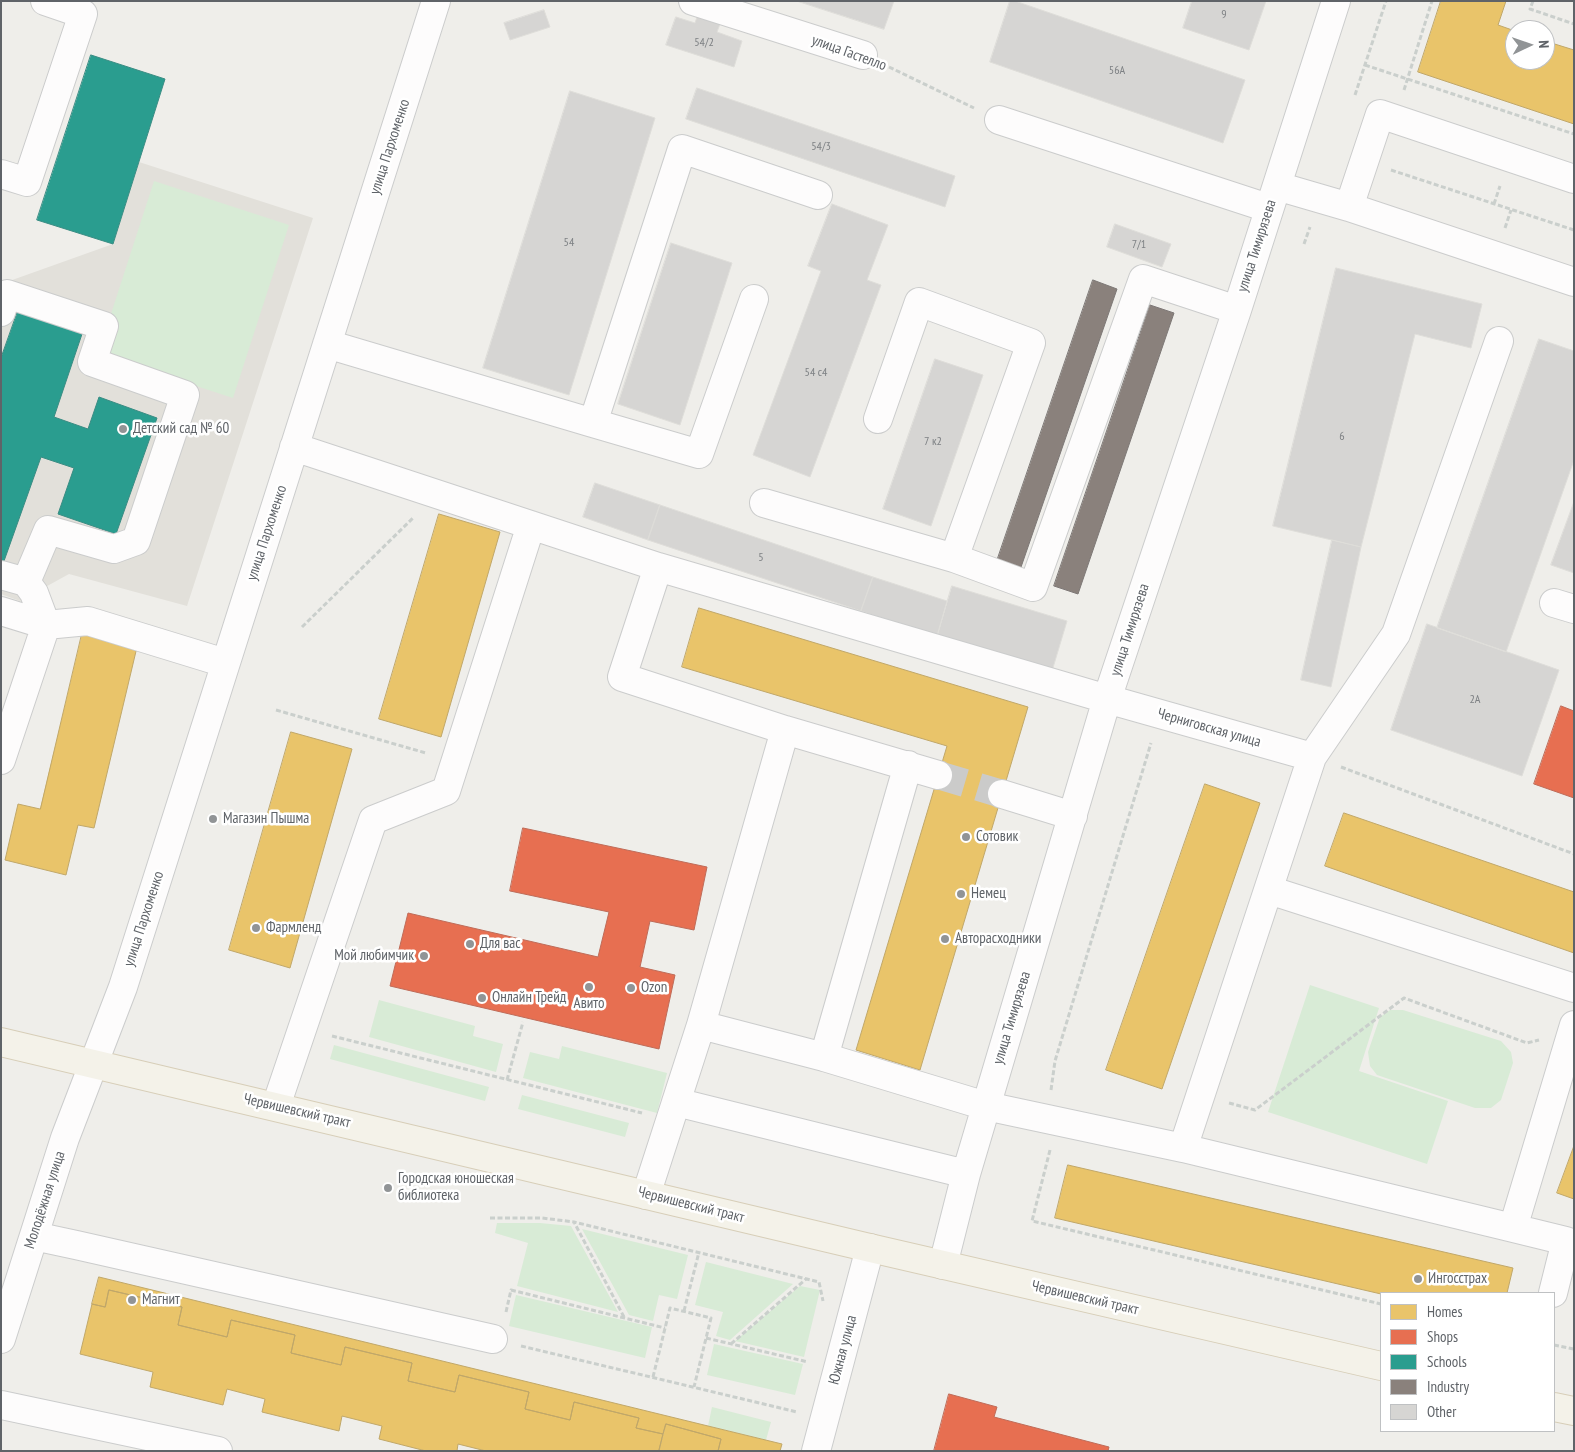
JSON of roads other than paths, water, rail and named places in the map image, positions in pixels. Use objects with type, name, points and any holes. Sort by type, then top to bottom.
[{"type":"main road","name":"Червишевский тракт","points":[[1,1042],[870,1248],[1380,1366]]},
{"type":"main road","points":[[1555,1407],[1574,1411]]},
{"type":"street","points":[[1,174],[27,182],[83,14],[45,1]]},
{"type":"street","name":"улица Пархоменко","points":[[94,1063],[122,986],[436,1]]},
{"type":"street","name":"улица Гастелло","points":[[693,1],[863,55]]},
{"type":"street","name":"улица Тимирязева","points":[[943,1265],[966,1174],[1107,699],[1336,1]]},
{"type":"street","points":[[1349,207],[1380,114],[1574,179]]},
{"type":"street","points":[[999,120],[1273,197],[1349,207],[1574,282]]},
{"type":"street","points":[[593,423],[682,149],[818,195]]},
{"type":"street","points":[[764,503],[954,558],[1033,587],[1143,279],[1236,310]]},
{"type":"street","points":[[1,312],[7,294],[104,326],[92,362],[185,395],[136,541],[114,550],[48,530],[14,578],[34,594],[46,625],[1,760]]},
{"type":"street","points":[[327,344],[699,454],[754,299]]},
{"type":"street","points":[[878,419],[919,302],[1031,343],[954,558]]},
{"type":"street","points":[[1182,1148],[1312,757],[1396,634],[1499,341]]},
{"type":"street","name":"Черниговская улица","points":[[294,447],[658,567],[1312,757]]},
{"type":"street","points":[[276,1106],[373,820],[446,791],[531,525]]},
{"type":"street","points":[[658,567],[622,677],[785,730],[938,774]]},
{"type":"street","points":[[1,611],[46,625],[88,621],[225,663]]},
{"type":"street","points":[[646,1194],[701,1025],[785,730]]},
{"type":"street","points":[[824,1057],[908,766]]},
{"type":"street","points":[[1002,794],[1072,816]]},
{"type":"street","points":[[1268,890],[1574,988]]},
{"type":"street","points":[[701,1025],[824,1057],[986,1106],[1182,1148],[1566,1241],[1553,1292]]},
{"type":"street","points":[[1513,1228],[1572,1029]]},
{"type":"street","name":"Молодёжная улица","points":[[1,1339],[65,1138],[94,1063]]},
{"type":"street","points":[[673,1111],[966,1174]]},
{"type":"street","points":[[34,1236],[496,1340]]},
{"type":"street","name":"Южная улица","points":[[816,1451],[870,1248]]},
{"type":"street","points":[[1,1405],[218,1451]]},
{"type":"tunnel","points":[[938,775],[1002,794]]},
{"type":"place","name":"Детский сад № 60","points":[[123,429]]},
{"type":"place","name":"Магазин Пышма","points":[[213,819]]},
{"type":"place","name":"Сотовик","points":[[966,837]]},
{"type":"place","name":"Немец","points":[[961,894]]},
{"type":"place","name":"Фармленд","points":[[256,928]]},
{"type":"place","name":"Авторасходники","points":[[945,939]]},
{"type":"place","name":"Для вас","points":[[470,944]]},
{"type":"place","name":"Мой любимчик","points":[[424,956]]},
{"type":"place","name":"Авито","points":[[589,987]]},
{"type":"place","name":"Ozon","points":[[631,988]]},
{"type":"place","name":"Онлайн Трейд","points":[[482,998]]},
{"type":"place","name":"Городская юношеская библиотека","points":[[388,1188]]},
{"type":"place","name":"Ингосстрах","points":[[1418,1279]]},
{"type":"place","name":"Магнит","points":[[132,1300]]}]
